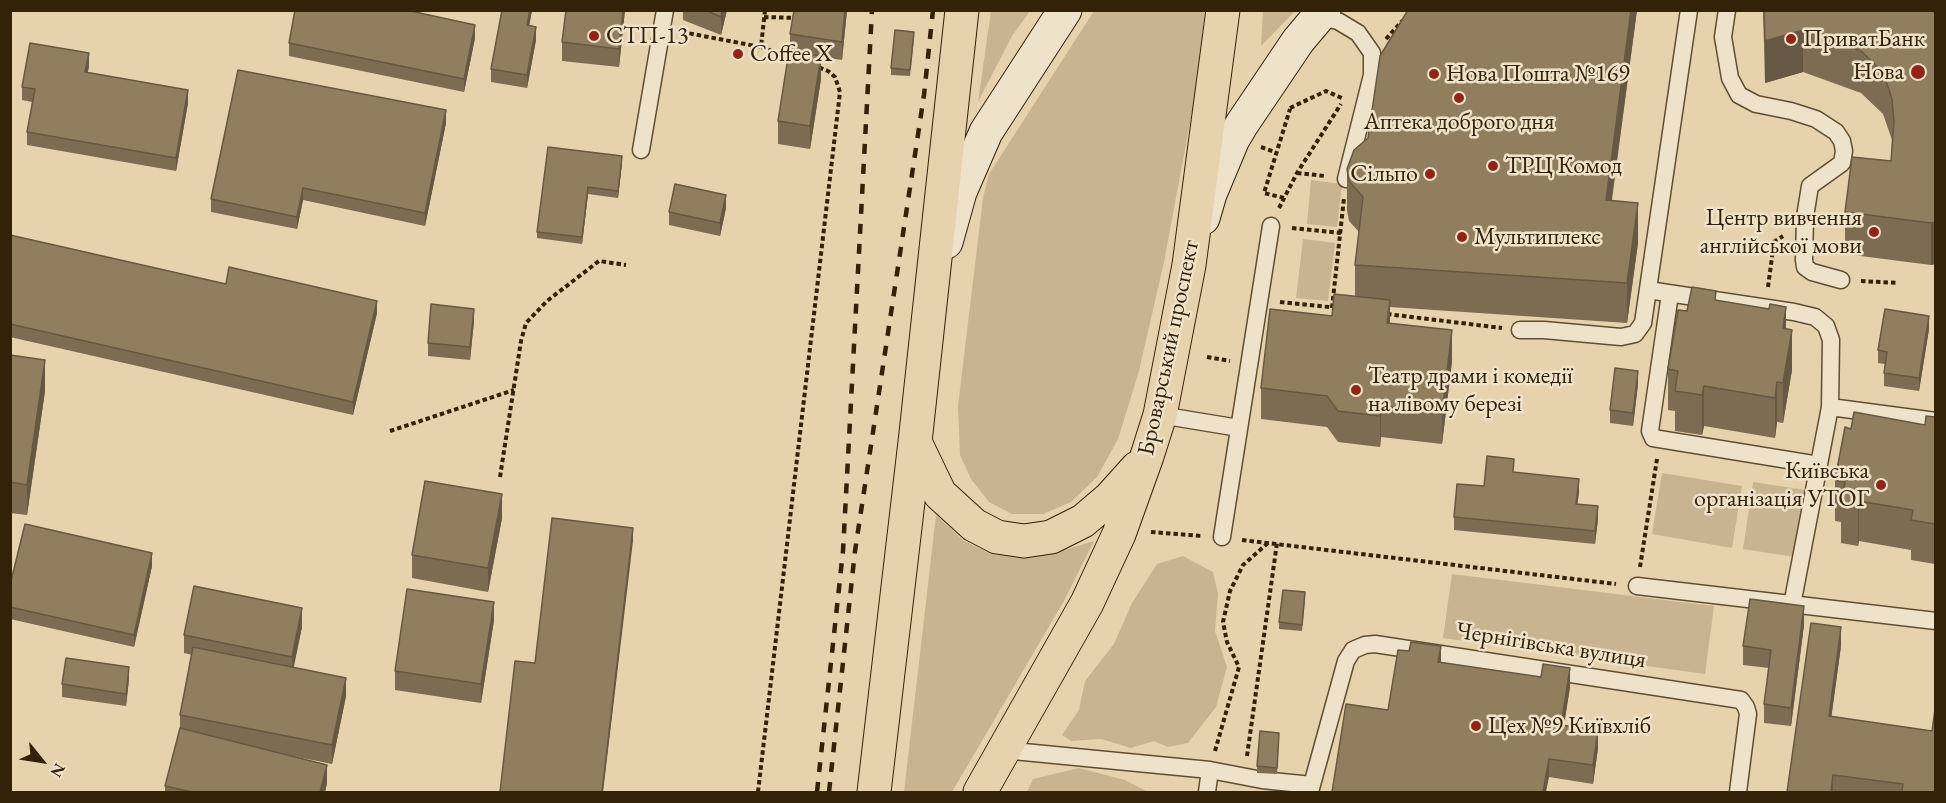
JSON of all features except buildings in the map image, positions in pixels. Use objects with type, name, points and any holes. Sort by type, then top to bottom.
[{"type":"main road","points":[[874,792],[962,10]]},
{"type":"main road","points":[[929,311],[960,192],[986,132],[1065,10]]},
{"type":"main road","name":"Броварський проспект","points":[[980,792],[1087,603],[1119,534],[1160,415],[1189,266],[1223,10]]},
{"type":"main road","points":[[1189,266],[1210,194],[1233,139],[1298,40],[1321,14]]},
{"type":"main road","points":[[915,442],[940,494],[974,525],[997,537],[1024,541],[1051,537],[1083,521],[1110,498],[1147,456]]},
{"type":"lane","points":[[640,150],[666,10]]},
{"type":"lane","points":[[1520,330],[1621,337],[1635,334],[1643,323],[1689,10]]},
{"type":"lane","points":[[1727,10],[1723,37],[1730,78],[1739,94],[1756,104],[1816,119],[1836,132],[1842,141],[1844,151],[1842,163],[1810,186],[1803,260],[1805,267],[1818,275],[1840,280]]},
{"type":"lane","points":[[1321,14],[1358,33],[1372,53],[1372,75],[1346,178]]},
{"type":"lane","points":[[1222,537],[1271,226]]},
{"type":"lane","points":[[1648,290],[1765,307],[1815,317],[1826,327],[1831,340],[1830,407],[1792,605]]},
{"type":"lane","points":[[1670,294],[1650,431],[1653,438],[1819,465]]},
{"type":"lane","points":[[1830,407],[1935,422]]},
{"type":"lane","points":[[1160,415],[1239,428]]},
{"type":"lane","points":[[1637,586],[1935,621]]},
{"type":"lane","name":"Чернігівська вулиця","points":[[1003,750],[1210,770],[1311,789],[1346,661],[1353,650],[1375,644],[1741,700],[1748,714],[1738,792]]},
{"type":"lane","points":[[1207,792],[1210,770]]},
{"type":"path","points":[[761,46],[765,10]]},
{"type":"path","points":[[764,16],[803,17]]},
{"type":"path","points":[[1341,233],[1271,226],[1297,173],[1372,53],[1404,19]]},
{"type":"path","points":[[663,28],[761,46],[797,60]]},
{"type":"path","points":[[758,792],[840,92],[835,77],[828,71],[817,67]]},
{"type":"path","points":[[1284,198],[1264,192],[1290,108],[1326,91],[1344,99]]},
{"type":"path","points":[[1285,105],[1290,108]]},
{"type":"path","points":[[1297,173],[1346,178],[1332,308]]},
{"type":"path","points":[[1765,307],[1774,242],[1782,236],[1804,237]]},
{"type":"path","points":[[500,477],[526,322],[536,311],[599,261],[626,265]]},
{"type":"path","points":[[1260,300],[1343,309]]},
{"type":"path","points":[[1379,313],[1520,330]]},
{"type":"path","points":[[390,431],[514,390]]},
{"type":"path","points":[[1252,541],[1637,586],[1660,440]]},
{"type":"path","points":[[1151,532],[1190,535]]},
{"type":"path","points":[[1210,770],[1239,668],[1227,642],[1223,622],[1228,601],[1243,565],[1268,543]]},
{"type":"path","points":[[1244,777],[1276,543]]},
{"type":"shaded area","points":[[991,11],[1030,11],[1012,36],[978,102]]},
{"type":"shaded area","points":[[1094,11],[1205,11],[1197,85],[1164,262],[1139,371],[1118,439],[1097,477],[1071,502],[1043,514],[1012,514],[989,502],[971,479],[960,455],[958,406],[983,198],[989,174]]},
{"type":"shaded area","points":[[1263,11],[1295,11],[1261,46]]},
{"type":"shaded area","points":[[1311,180],[1342,184],[1337,227],[1307,224]]},
{"type":"shaded area","points":[[1303,239],[1335,243],[1328,301],[1296,298]]},
{"type":"shaded area","points":[[1662,473],[1742,486],[1732,548],[1652,534]]},
{"type":"shaded area","points":[[1753,482],[1805,490],[1795,557],[1743,549]]},
{"type":"shaded area","points":[[936,515],[964,541],[991,554],[1019,557],[1051,554],[1094,541],[1064,601],[952,792],[904,792]]},
{"type":"shaded area","points":[[1183,556],[1213,572],[1218,594],[1215,631],[1227,667],[1216,707],[1188,743],[1168,747],[1154,741],[1131,748],[1101,739],[1071,741],[1062,735],[1079,710],[1085,681],[1114,644],[1132,603],[1157,564]]},
{"type":"shaded area","points":[[1452,574],[1714,606],[1705,674],[1443,638]]},
{"type":"shaded area","points":[[1079,768],[1125,780],[1148,792],[1027,792],[1033,779]]},
{"type":"railway","points":[[817,792],[843,551],[872,10]]},
{"type":"railway","points":[[829,792],[855,551],[924,95],[933,10]]},
{"type":"place","name":"СТП-13","points":[[594,36]]},
{"type":"place","name":"ПриватБанк","points":[[1791,39]]},
{"type":"place","name":"Coffee X","points":[[738,54]]},
{"type":"place","name":"Нова","points":[[1918,72]]},
{"type":"place","name":"Нова Пошта №169","points":[[1434,74]]},
{"type":"place","name":"Аптека доброго дня","points":[[1459,98]]},
{"type":"place","name":"ТРЦ Комод","points":[[1493,166]]},
{"type":"place","name":"Сільпо","points":[[1430,174]]},
{"type":"place","name":"Центр вивчення англійської мови","points":[[1874,232]]},
{"type":"place","name":"Мультиплекс","points":[[1462,237]]},
{"type":"place","name":"Театр драми і комедії на лівому березі","points":[[1356,390]]},
{"type":"place","name":"Київська організація УТОГ","points":[[1881,485]]},
{"type":"place","name":"Цех №9 Київхліб","points":[[1476,726]]}]
